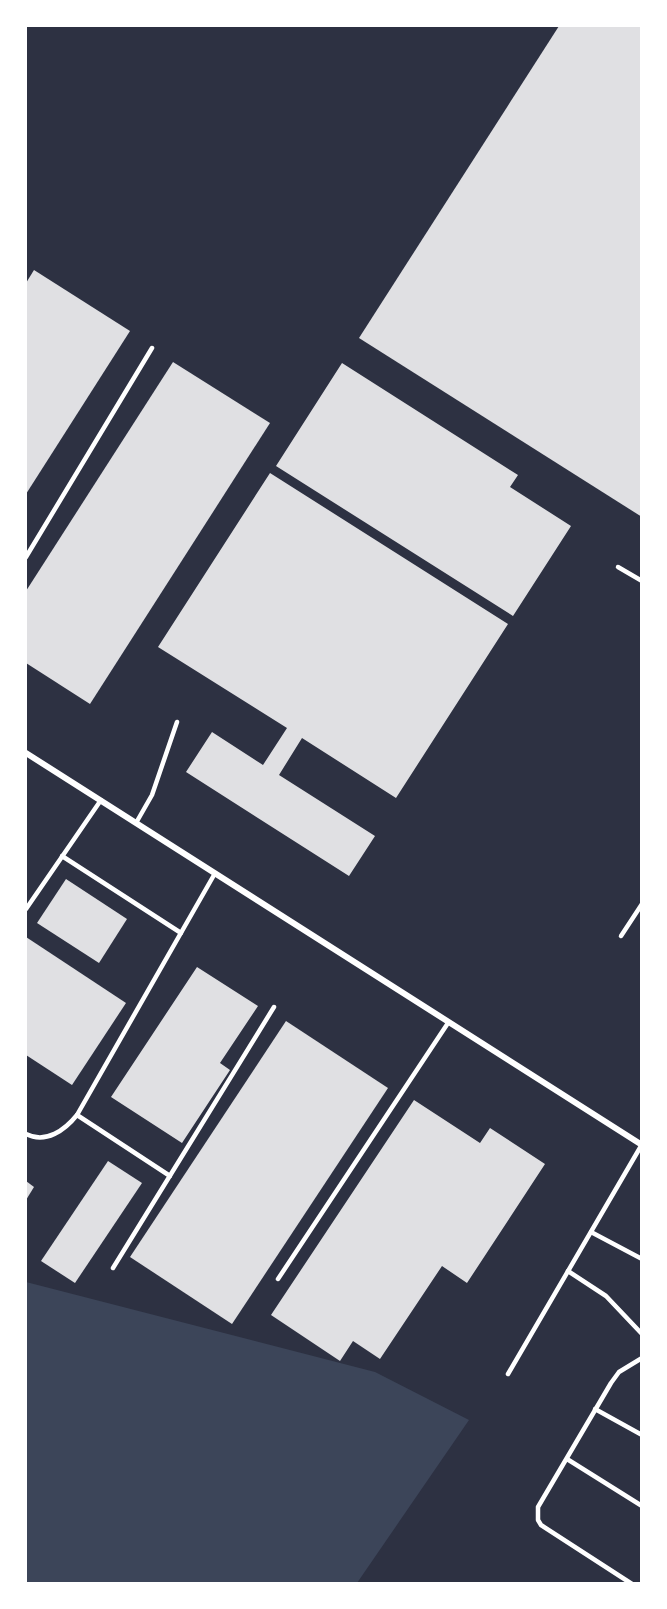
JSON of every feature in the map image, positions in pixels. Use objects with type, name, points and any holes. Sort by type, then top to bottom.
[{"type":"street","points":[[26,753],[214,875],[641,1145]]},
{"type":"lane","points":[[26,557],[152,348]]},
{"type":"lane","points":[[618,567],[642,581]]},
{"type":"lane","points":[[136,823],[152,795],[177,722]]},
{"type":"lane","points":[[26,909],[101,800]]},
{"type":"lane","points":[[62,856],[181,933]]},
{"type":"lane","points":[[26,1134],[47,1137],[65,1129],[77,1114],[214,875]]},
{"type":"lane","points":[[621,936],[642,904]]},
{"type":"lane","points":[[113,1268],[274,1007]]},
{"type":"lane","points":[[278,1280],[448,1023]]},
{"type":"lane","points":[[77,1114],[170,1176]]},
{"type":"lane","points":[[508,1374],[641,1145]]},
{"type":"lane","points":[[591,1232],[642,1259]]},
{"type":"lane","points":[[568,1271],[606,1296],[642,1334]]},
{"type":"lane","points":[[632,1584],[541,1526],[538,1520],[538,1507],[595,1409],[620,1372],[642,1358]]},
{"type":"lane","points":[[595,1409],[642,1435]]},
{"type":"lane","points":[[567,1459],[642,1506]]},
{"type":"shaded area","points":[[26,1282],[375,1372],[469,1420],[357,1583],[26,1583]]},
{"type":"building","points":[[559,26],[642,26],[642,517],[359,338]]},
{"type":"building","points":[[34,270],[130,331],[26,494],[26,283]]},
{"type":"building","points":[[173,362],[270,423],[90,704],[26,663],[26,591]]},
{"type":"building","points":[[342,363],[518,475],[510,487],[571,526],[513,616],[276,466]]},
{"type":"building","points":[[270,473],[508,624],[396,798],[302,738],[279,775],[375,836],[349,876],[186,772],[212,732],[263,765],[287,728],[158,647]]},
{"type":"building","points":[[66,879],[127,919],[99,963],[37,923]]},
{"type":"building","points":[[26,937],[126,1003],[72,1085],[26,1055]]},
{"type":"building","points":[[197,967],[258,1006],[220,1063],[230,1070],[182,1143],[111,1097]]},
{"type":"building","points":[[286,1021],[388,1088],[232,1324],[130,1257]]},
{"type":"building","points":[[414,1100],[480,1143],[490,1128],[545,1164],[467,1283],[442,1266],[380,1359],[353,1341],[340,1361],[271,1315]]},
{"type":"building","points":[[108,1161],[142,1183],[75,1283],[41,1261]]},
{"type":"building","points":[[26,1181],[34,1187],[26,1200]]}]
